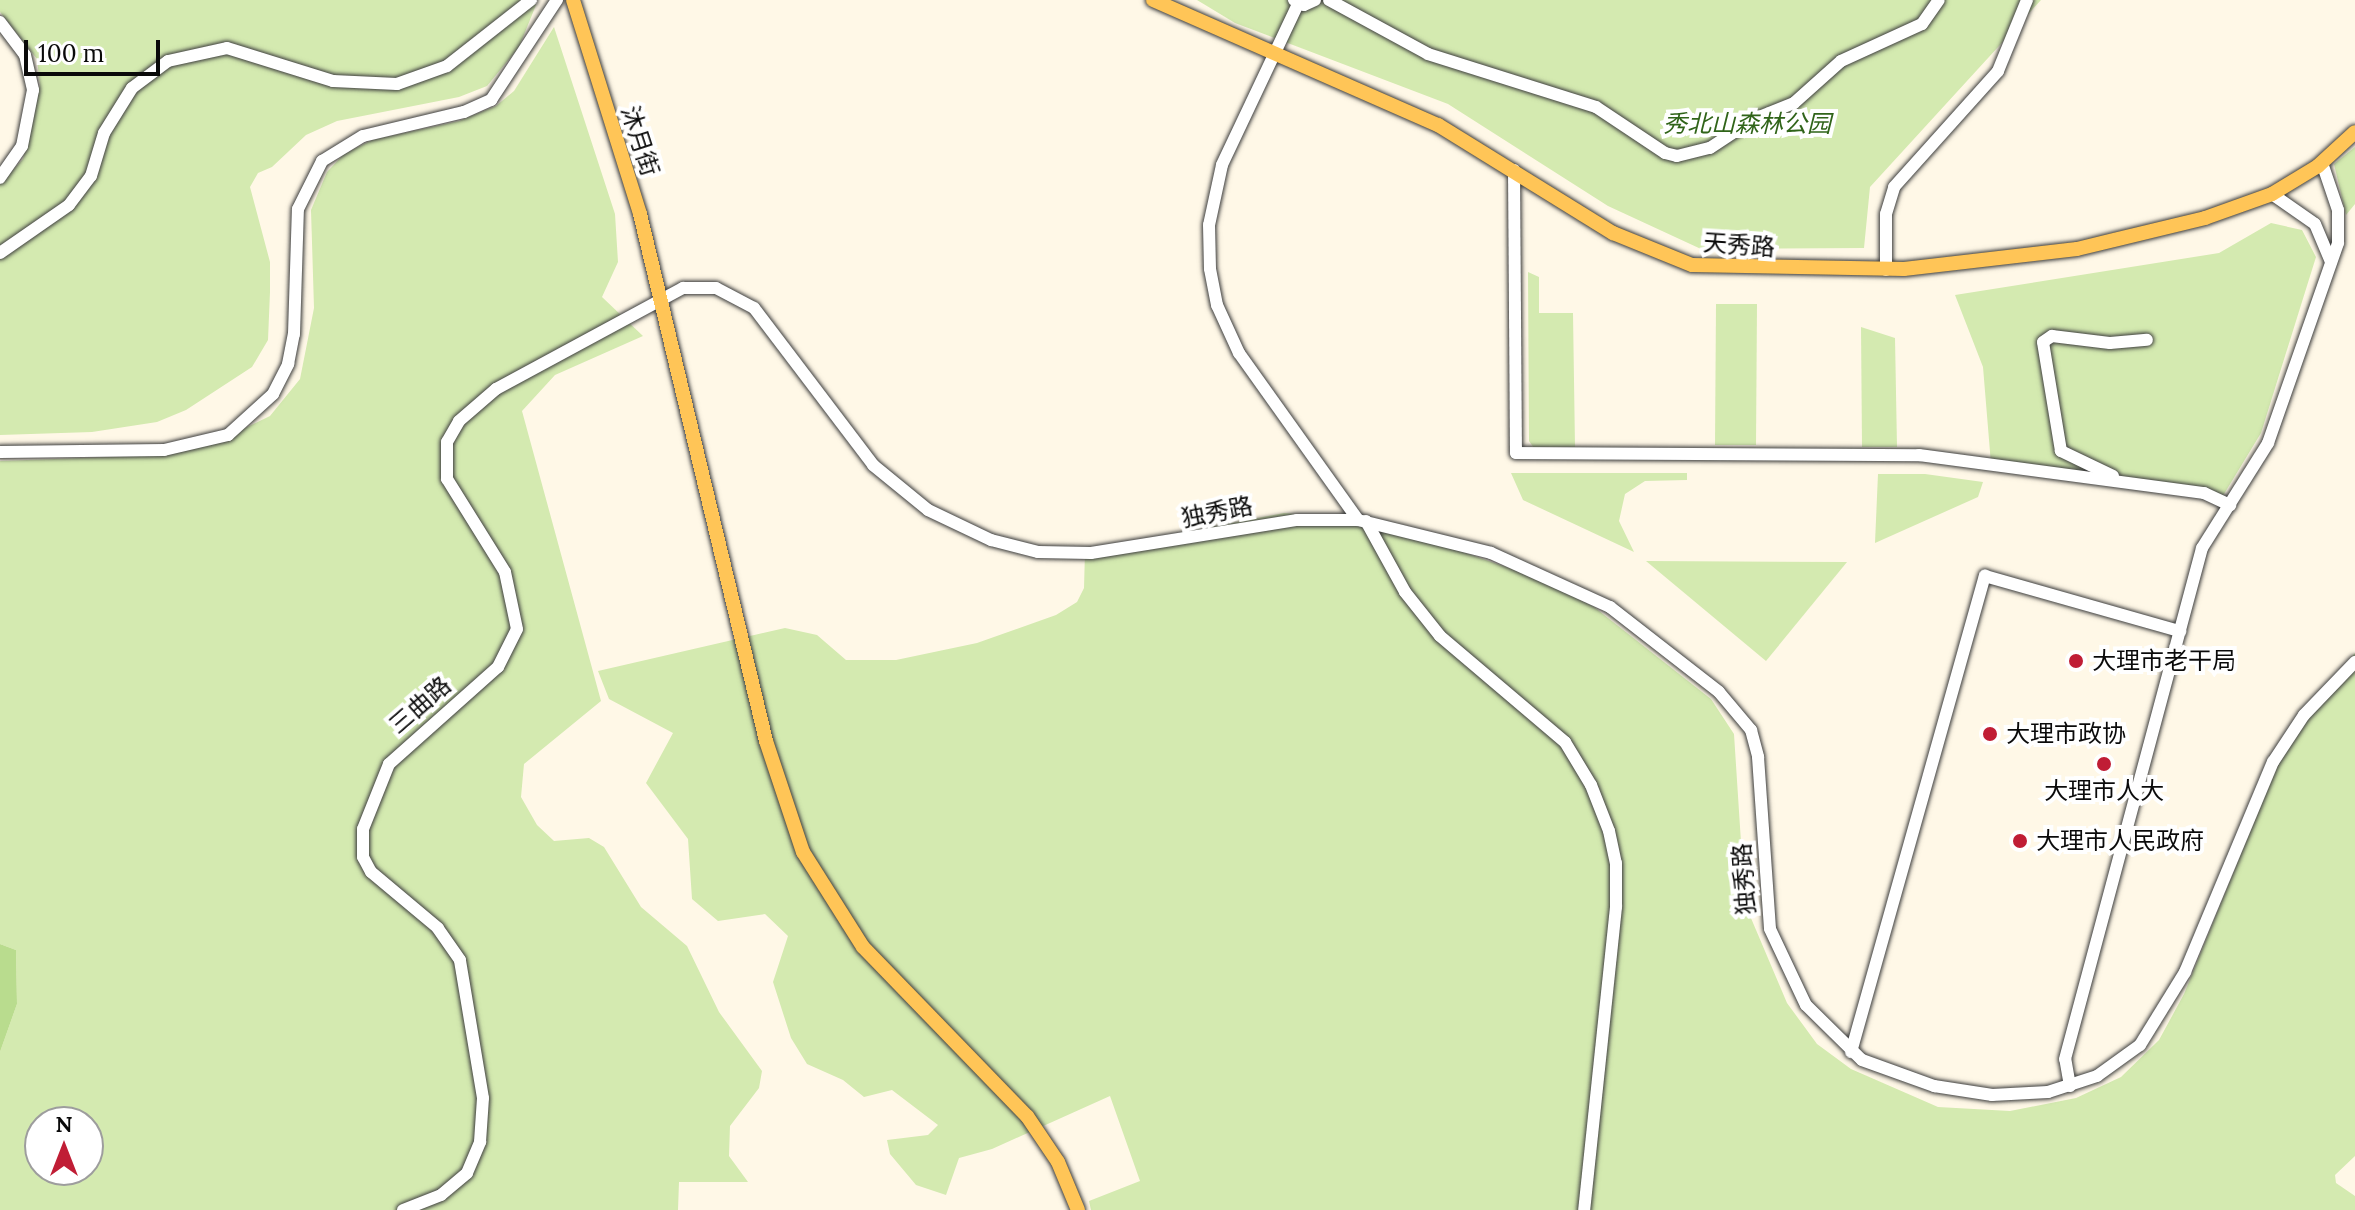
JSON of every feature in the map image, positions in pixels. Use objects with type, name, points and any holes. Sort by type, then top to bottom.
[{"type":"main road","name":"沐月街","points":[[573,0],[662,296]]},
{"type":"main road","name":"天秀路","points":[[1153,0],[1438,125],[1613,233],[1692,265],[1886,270],[2077,249],[2205,218],[2272,194],[2322,163],[2355,132]]},
{"type":"main road","points":[[662,296],[766,741],[803,852],[863,947],[1027,1116],[1058,1162],[1078,1210]]},
{"type":"street","points":[[0,253],[69,205],[91,176],[104,133],[132,88],[168,61],[227,48],[333,81],[397,84],[447,66],[531,0]]},
{"type":"street","points":[[0,452],[164,450],[228,435],[273,394],[288,364],[294,334],[298,209],[322,161],[363,136],[464,112],[491,100],[557,0]]},
{"type":"street","points":[[1315,0],[1296,2],[1216,184],[1209,225],[1212,281],[1239,353],[1362,520],[1405,592],[1440,636],[1565,742],[1591,785],[1609,831],[1616,863],[1615,921],[1584,1210]]},
{"type":"street","points":[[1329,0],[1428,54],[1596,107],[1677,156],[1710,148],[1754,119],[1794,103],[1841,61],[1922,24],[1939,0]]},
{"type":"street","points":[[1886,270],[1886,214],[1894,187],[1998,71],[2027,0]]},
{"type":"street","points":[[0,22],[25,55],[33,90],[22,146],[0,178]]},
{"type":"street","points":[[2070,1086],[2065,1059],[2205,540],[2268,443],[2331,262],[2340,220],[2322,163]]},
{"type":"street","points":[[1514,170],[1516,453],[1919,455],[2204,493],[2230,505]]},
{"type":"street","points":[[2272,194],[2315,224],[2331,262]]},
{"type":"street","name":"独秀路","points":[[662,296],[706,287],[748,304],[773,328],[831,417],[873,465],[928,510],[991,540],[1038,552],[1091,553],[1297,520],[1362,520],[1458,542],[1585,593],[1654,638],[1739,713],[1751,730],[1758,757],[1773,939],[1806,1005],[1851,1052],[1897,1075],[1962,1091],[2017,1095],[2070,1086],[2125,1059],[2162,1017],[2273,762],[2310,707],[2355,662]]},
{"type":"street","name":"三曲路","points":[[403,1210],[441,1195],[471,1166],[482,1133],[480,1075],[460,960],[438,928],[371,872],[363,857],[363,829],[389,764],[498,667],[517,629],[505,572],[447,479],[447,442],[459,421],[496,389],[662,296]]},
{"type":"street","points":[[2135,484],[2061,451],[2043,346],[2052,336],[2110,343],[2147,340]]},
{"type":"street","points":[[1851,1052],[1985,576],[2180,631]]},
{"type":"green space","points":[[0,0],[530,0],[536,5],[519,47],[487,86],[459,97],[337,121],[306,135],[272,167],[258,173],[250,187],[270,262],[270,292],[268,340],[252,367],[186,410],[157,422],[92,432],[0,435],[0,184],[23,159],[40,85],[37,59],[0,12]]},
{"type":"green space","name":"秀北山森林公园","points":[[1197,0],[2041,0],[1870,187],[1864,248],[1701,249],[1608,206],[1448,104],[1235,23]]},
{"type":"green space","points":[[554,27],[615,214],[618,262],[602,297],[643,336],[555,375],[522,411],[601,701],[524,764],[521,797],[537,825],[554,841],[589,838],[604,847],[641,907],[687,946],[719,1012],[762,1071],[759,1088],[730,1126],[729,1156],[748,1182],[679,1182],[678,1210],[0,1210],[0,1052],[17,1004],[16,950],[0,944],[0,461],[164,455],[222,439],[270,416],[300,379],[314,308],[311,210],[327,172],[344,154],[372,140],[459,121],[496,106],[514,91]]},
{"type":"green space","points":[[2355,147],[2355,204],[2346,215],[2334,164]]},
{"type":"green space","points":[[2271,223],[2302,230],[2316,257],[2261,433],[2221,499],[1991,464],[1983,367],[1955,295],[2219,253]]},
{"type":"green space","points":[[1528,272],[1539,277],[1539,313],[1573,313],[1575,447],[1534,448],[1529,441]]},
{"type":"green space","points":[[1716,304],[1757,304],[1756,445],[1715,445]]},
{"type":"green space","points":[[1861,327],[1895,338],[1897,447],[1862,447]]},
{"type":"green space","points":[[1511,473],[1687,473],[1687,480],[1645,481],[1625,494],[1619,521],[1634,552],[1523,500]]},
{"type":"green space","points":[[1878,474],[1925,474],[1983,482],[1978,497],[1875,543]]},
{"type":"green space","points":[[1284,513],[1371,520],[1540,579],[1594,607],[1711,699],[1734,734],[1745,904],[1787,1003],[1817,1044],[1851,1069],[1938,1107],[2010,1111],[2076,1098],[2121,1077],[2159,1040],[2184,994],[2276,768],[2330,682],[2355,653],[2355,1156],[2335,1175],[2336,1183],[2355,1196],[2355,1210],[1091,1210],[1089,1201],[1140,1181],[1110,1096],[992,1149],[959,1158],[946,1195],[916,1185],[890,1154],[887,1140],[928,1135],[938,1125],[892,1090],[864,1097],[843,1080],[807,1064],[791,1038],[773,982],[788,936],[765,914],[718,921],[692,899],[688,839],[646,783],[673,733],[609,699],[598,671],[785,628],[817,635],[846,660],[896,660],[977,643],[1056,615],[1077,602],[1084,588],[1085,551]]},
{"type":"green space","points":[[1646,561],[1847,562],[1766,661]]},
{"type":"green space","points":[[0,944],[16,950],[17,1004],[0,1052]]},
{"type":"place","name":"大理市老干局","points":[[2076,661]]},
{"type":"place","name":"大理市政协","points":[[1990,734]]},
{"type":"place","name":"大理市人大","points":[[2104,764]]},
{"type":"place","name":"大理市人民政府","points":[[2020,841]]}]
